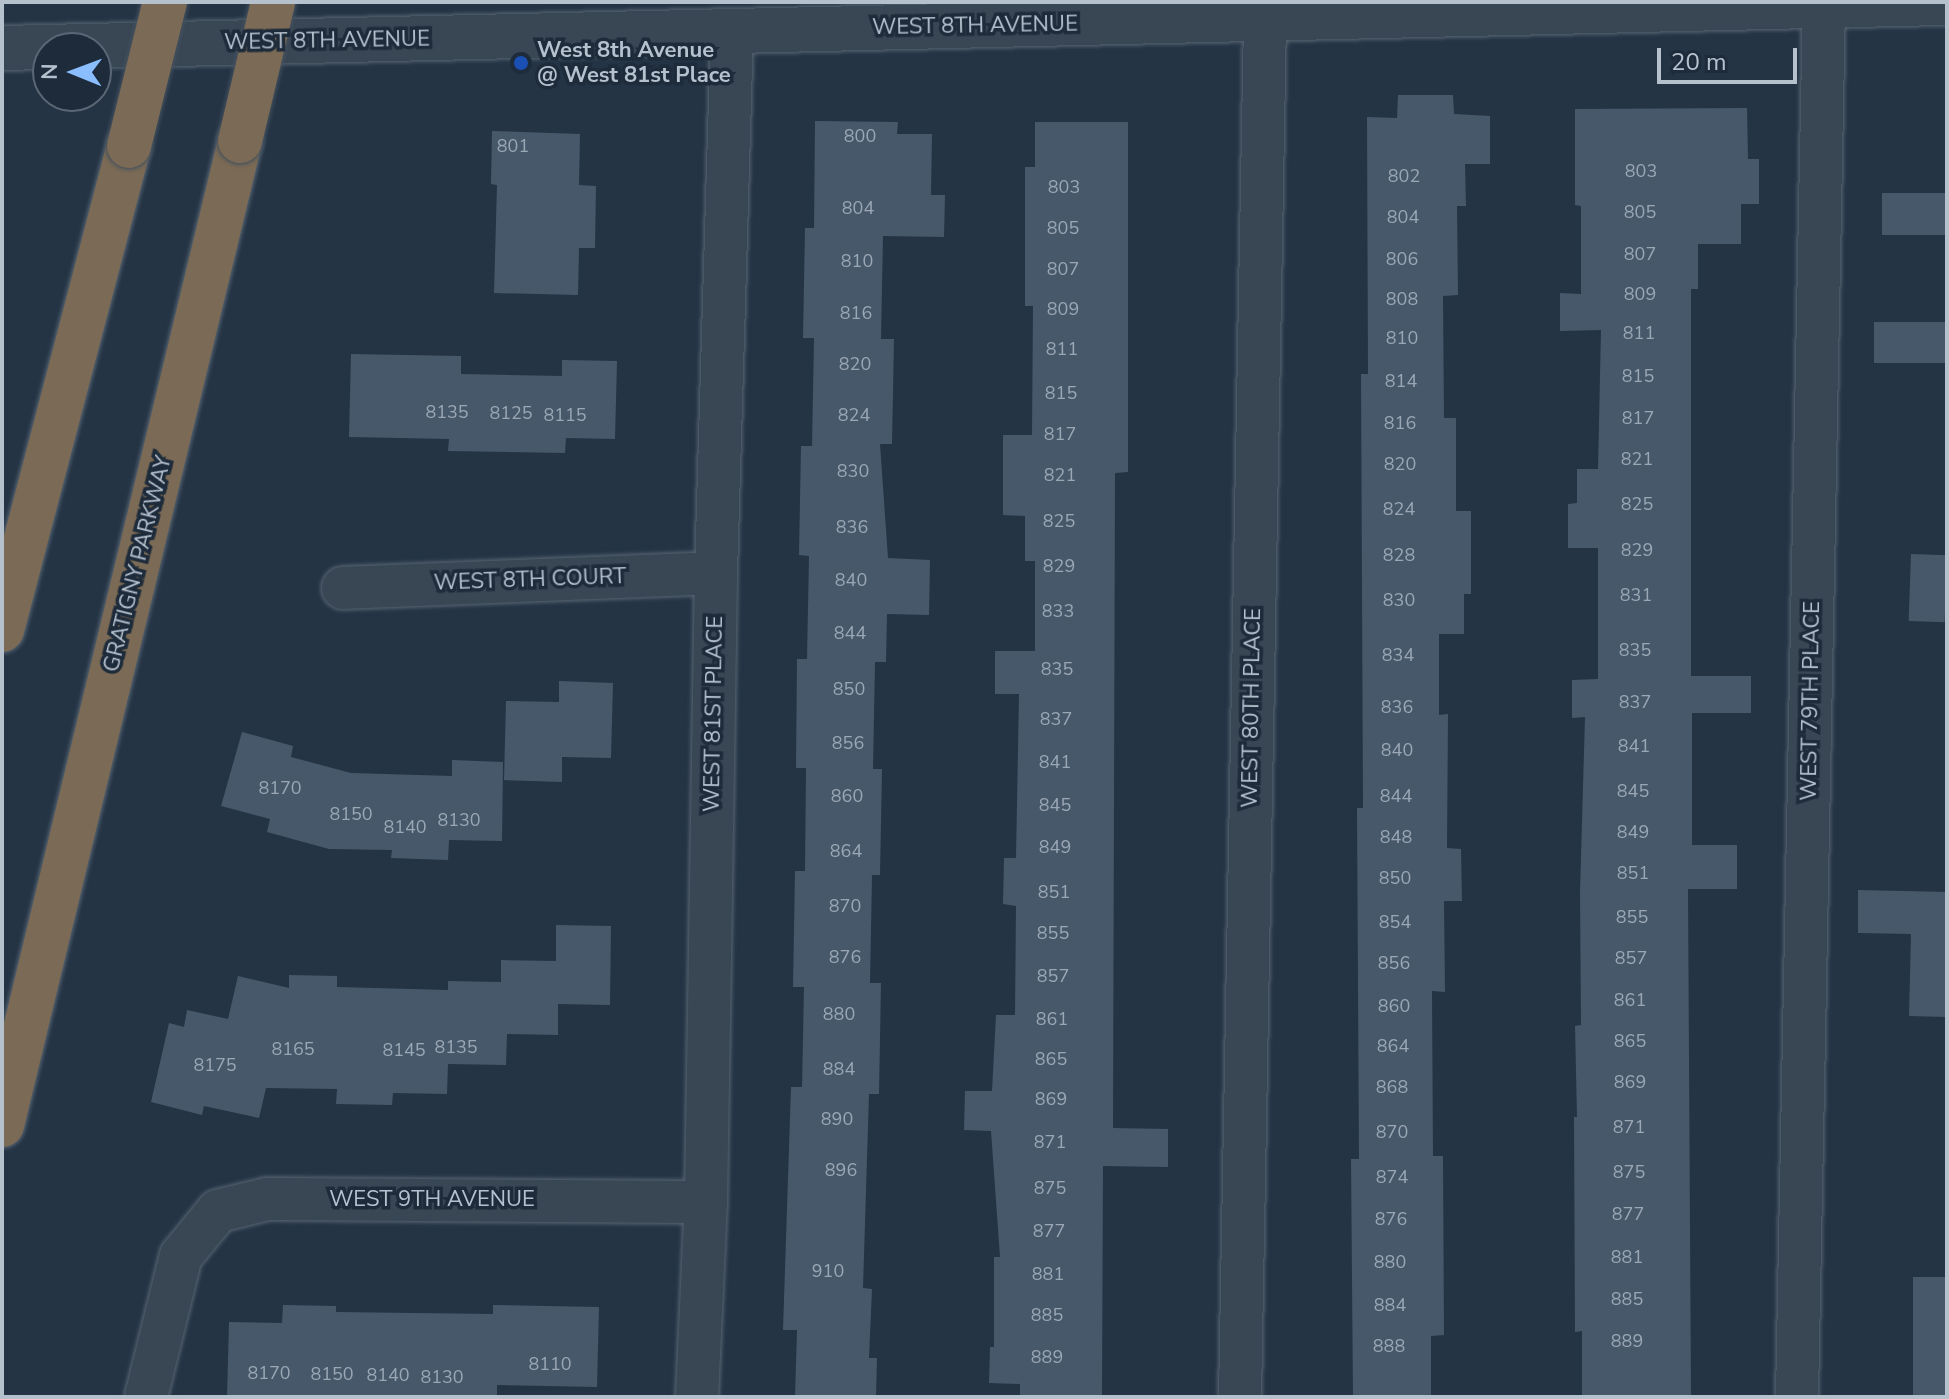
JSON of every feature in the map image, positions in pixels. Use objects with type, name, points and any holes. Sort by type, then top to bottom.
[{"type":"highway","points":[[2,630],[165,2]]},
{"type":"highway","name":"GRATIGNY PARKWAY","points":[[2,1125],[273,2]]},
{"type":"street","name":"WEST 8TH AVENUE","points":[[2,48],[732,32],[975,14],[1265,19],[1684,6],[1947,3]]},
{"type":"street","name":"WEST 79TH PLACE","points":[[1797,1397],[1824,6]]},
{"type":"street","name":"WEST 80TH PLACE","points":[[1240,1397],[1265,19]]},
{"type":"street","name":"WEST 81ST PLACE","points":[[697,1397],[706,1202],[716,573],[732,32]]},
{"type":"street","name":"WEST 8TH COURT","points":[[343,588],[716,573]]},
{"type":"street","name":"WEST 9TH AVENUE","points":[[146,1397],[181,1256],[218,1211],[267,1199],[706,1202]]},
{"type":"building","points":[[1398,95],[1453,95],[1454,114],[1490,116],[1490,164],[1465,164],[1466,206],[1457,206],[1458,295],[1443,296],[1444,418],[1456,418],[1456,511],[1471,511],[1471,594],[1464,594],[1464,634],[1439,634],[1439,715],[1448,714],[1447,848],[1461,849],[1462,901],[1444,901],[1445,992],[1432,991],[1433,1156],[1443,1156],[1444,1335],[1431,1336],[1431,1397],[1353,1397],[1351,1159],[1359,1159],[1357,808],[1363,808],[1361,374],[1368,374],[1367,117],[1397,118]]},
{"type":"building","points":[[1747,108],[1748,159],[1759,159],[1759,204],[1741,204],[1741,244],[1698,244],[1698,289],[1691,289],[1691,676],[1751,676],[1751,713],[1692,713],[1692,845],[1737,845],[1737,889],[1688,889],[1691,1397],[1582,1397],[1582,1331],[1575,1332],[1574,1117],[1577,1117],[1575,1026],[1581,1025],[1580,892],[1585,717],[1572,718],[1572,680],[1598,679],[1598,548],[1568,548],[1568,504],[1577,503],[1577,469],[1598,469],[1601,330],[1560,331],[1560,293],[1581,294],[1581,206],[1575,205],[1575,109]]},
{"type":"building","points":[[815,121],[898,122],[897,134],[932,134],[931,195],[945,195],[944,237],[883,236],[881,339],[894,339],[892,444],[880,444],[888,558],[930,560],[929,615],[887,614],[886,662],[875,662],[873,769],[882,769],[880,875],[872,875],[870,983],[881,983],[879,1094],[869,1094],[863,1288],[872,1289],[869,1358],[877,1358],[876,1397],[795,1397],[797,1330],[783,1330],[791,1087],[802,1087],[804,987],[793,987],[795,871],[805,871],[806,768],[796,768],[797,659],[807,659],[809,556],[799,555],[801,446],[812,446],[814,338],[803,338],[805,228],[814,228]]},
{"type":"building","points":[[1035,122],[1128,122],[1128,472],[1115,473],[1113,1128],[1168,1129],[1168,1167],[1103,1166],[1102,1397],[1020,1397],[1020,1384],[989,1383],[990,1347],[994,1347],[994,1257],[1000,1257],[991,1131],[964,1130],[965,1091],[992,1091],[996,1015],[1015,1015],[1016,906],[1003,904],[1004,858],[1016,858],[1019,694],[995,694],[995,651],[1035,651],[1035,561],[1025,561],[1025,516],[1003,515],[1003,435],[1032,435],[1033,306],[1025,306],[1025,167],[1035,167]]},
{"type":"building","points":[[492,131],[580,134],[579,185],[596,186],[595,248],[579,248],[578,295],[494,293],[497,185],[491,184]]},
{"type":"building","points":[[1882,193],[1947,193],[1947,235],[1882,235]]},
{"type":"building","points":[[1874,322],[1947,322],[1947,363],[1874,363]]},
{"type":"building","points":[[351,354],[461,356],[461,374],[562,376],[562,360],[617,361],[615,439],[566,438],[565,453],[448,451],[449,439],[349,437]]},
{"type":"building","points":[[1911,554],[1947,555],[1945,622],[1909,621]]},
{"type":"building","points":[[559,681],[613,683],[611,758],[562,757],[562,782],[504,780],[506,701],[559,702]]},
{"type":"building","points":[[242,732],[293,746],[291,757],[351,773],[452,776],[452,760],[503,762],[502,841],[449,840],[448,860],[391,858],[392,850],[329,849],[267,832],[270,819],[221,806]]},
{"type":"building","points":[[1858,890],[1947,892],[1947,1017],[1909,1016],[1911,934],[1858,933]]},
{"type":"building","points":[[556,925],[611,926],[610,1005],[558,1004],[558,1035],[507,1034],[506,1065],[448,1064],[447,1094],[393,1093],[392,1105],[336,1104],[337,1089],[266,1088],[259,1118],[204,1106],[202,1115],[151,1102],[169,1023],[184,1027],[187,1010],[228,1019],[238,976],[289,988],[289,975],[337,976],[337,987],[448,990],[448,981],[501,982],[501,960],[556,961]]},
{"type":"building","points":[[1913,1277],[1947,1277],[1947,1397],[1913,1397]]},
{"type":"building","points":[[283,1305],[336,1306],[336,1312],[493,1314],[493,1305],[599,1307],[597,1387],[497,1385],[497,1397],[227,1397],[229,1322],[282,1323]]},
{"type":"place","name":"West 8th Avenue @ West 81st Place","points":[[521,63]]}]
